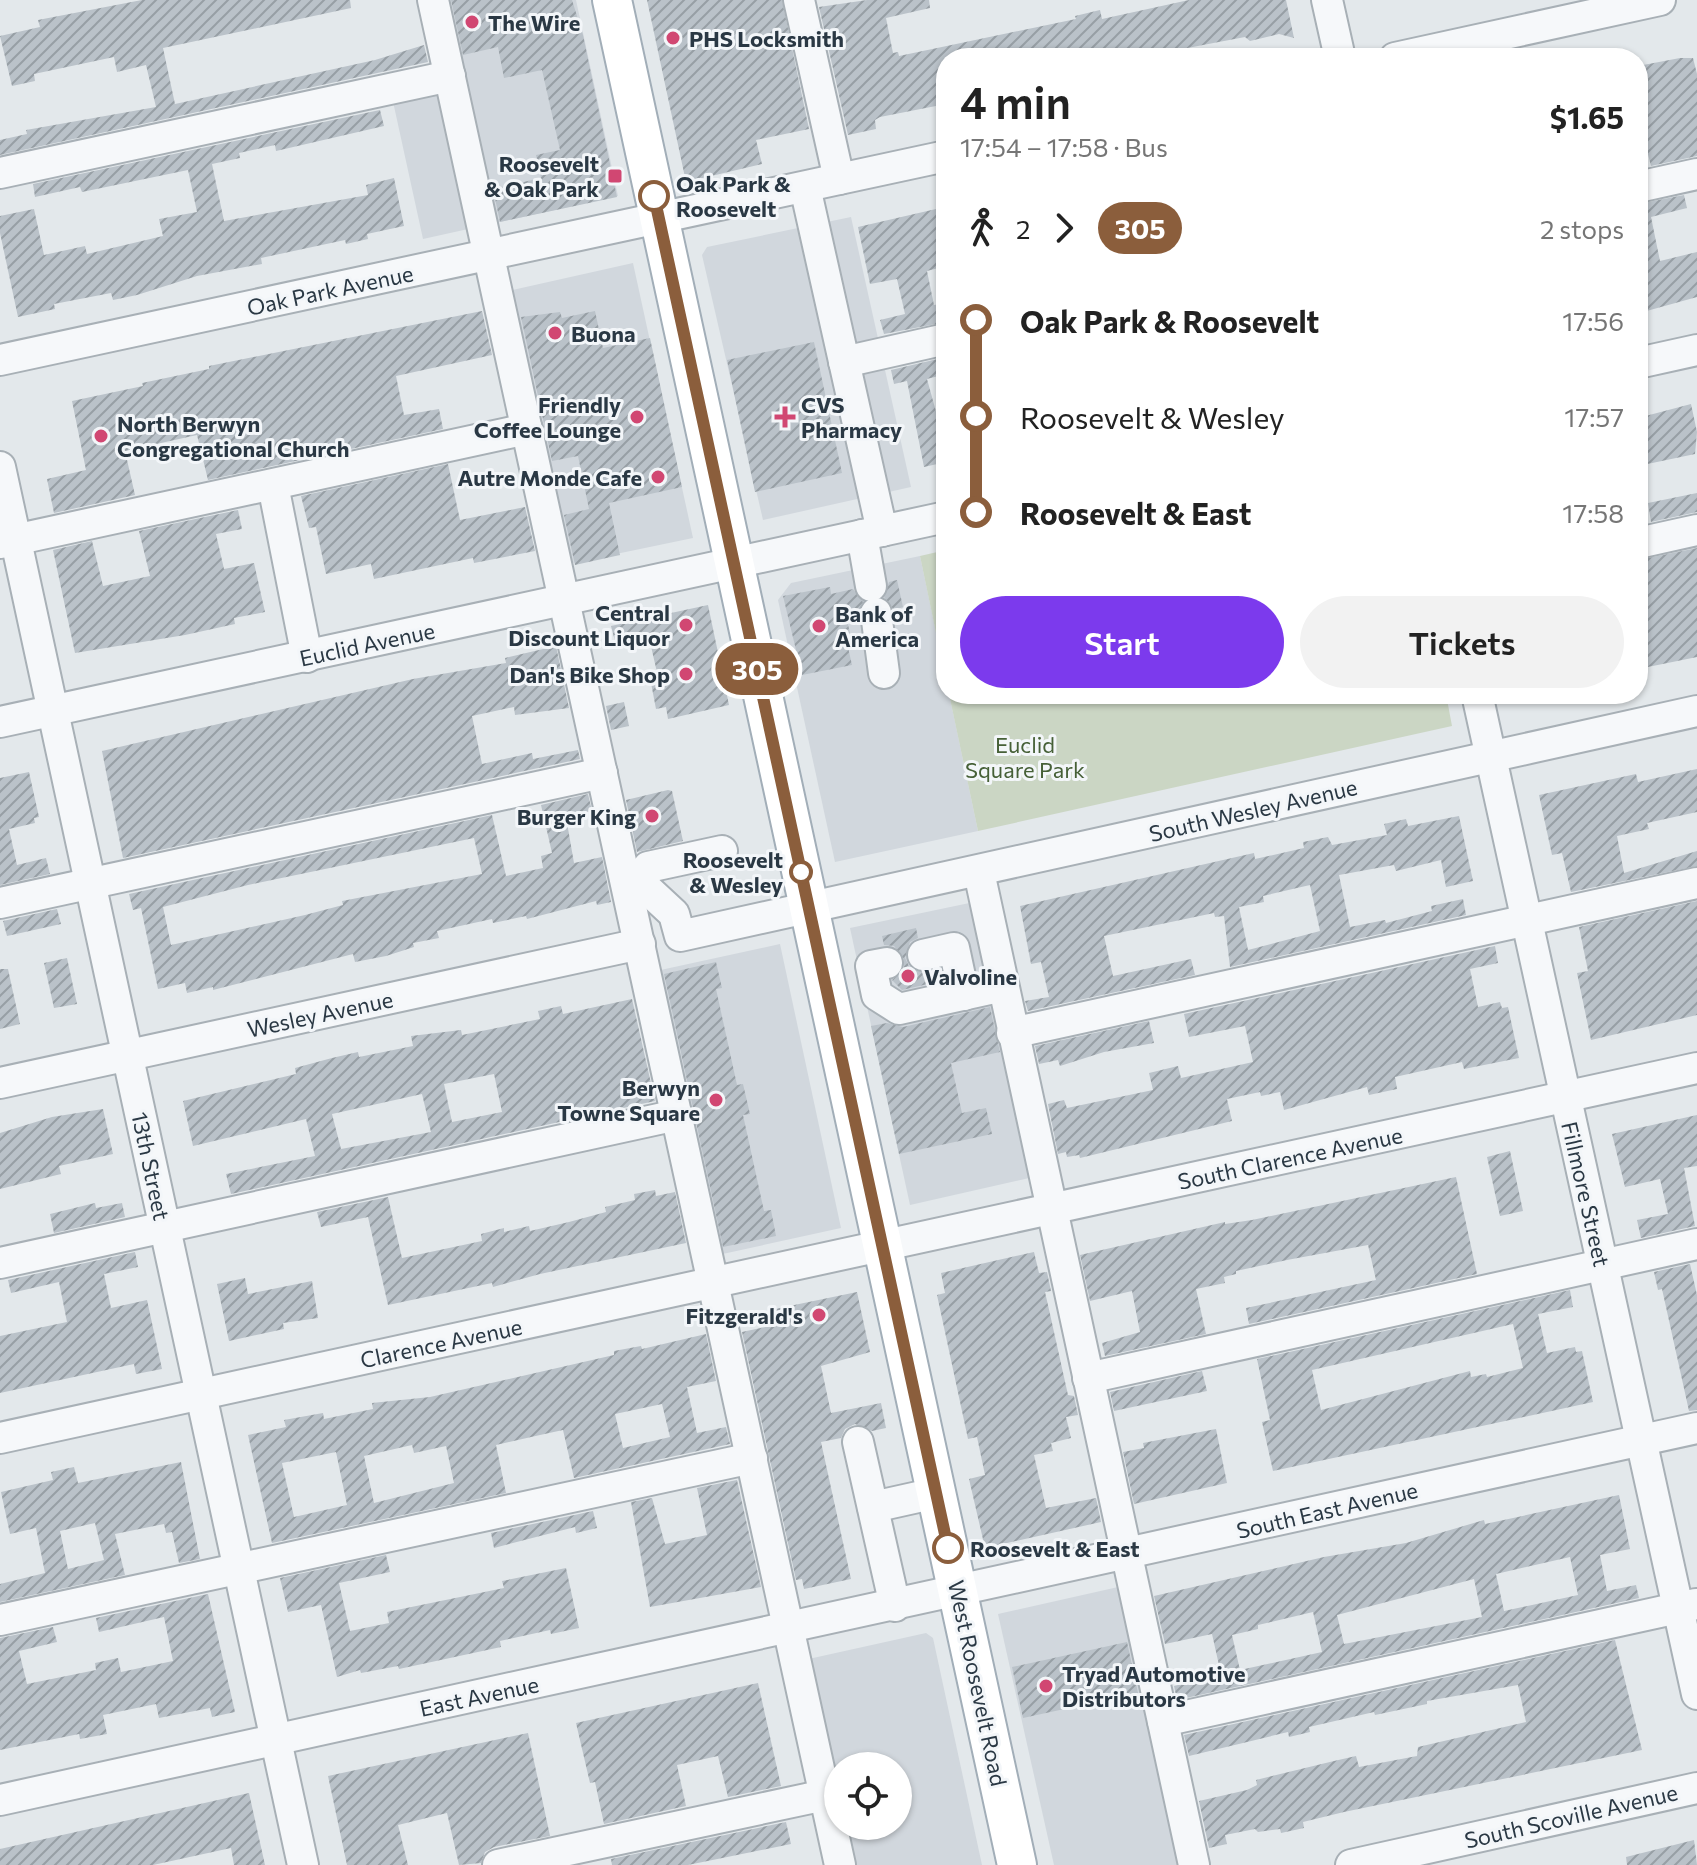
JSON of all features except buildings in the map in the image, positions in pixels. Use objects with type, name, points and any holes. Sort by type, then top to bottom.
[{"type":"main road","name":"West Roosevelt Road","points":[[612,0],[1017,1865]]},
{"type":"street","points":[[433,0],[824,1790]]},
{"type":"street","points":[[799,0],[839,179]]},
{"type":"street","points":[[1327,0],[1338,48]]},
{"type":"street","points":[[1441,48],[1660,0]]},
{"type":"street","points":[[0,173],[450,76]]},
{"type":"street","name":"Oak Park Avenue","points":[[0,360],[936,158]]},
{"type":"street","points":[[1648,185],[1697,174]]},
{"type":"street","points":[[805,187],[844,362],[872,533],[874,600],[884,673]]},
{"type":"street","points":[[844,362],[936,341]]},
{"type":"street","points":[[1648,361],[1697,350]]},
{"type":"street","points":[[8,542],[527,429]]},
{"type":"street","name":"13th Street","points":[[0,467],[8,542],[53,711],[303,1865]]},
{"type":"street","points":[[273,485],[307,657]]},
{"type":"street","name":"Euclid Avenue","points":[[0,722],[936,519]]},
{"type":"street","points":[[1648,541],[1697,530]]},
{"type":"street","name":"Fillmore Street","points":[[1479,704],[1641,1440],[1688,1606],[1697,1694]]},
{"type":"street","name":"South Wesley Avenue","points":[[809,910],[1697,711]]},
{"type":"street","points":[[0,903],[602,773]]},
{"type":"street","points":[[722,851],[648,867],[643,873],[646,888],[674,914],[680,936],[809,910]]},
{"type":"street","points":[[979,872],[1194,1865]]},
{"type":"street","points":[[1012,1033],[1697,883]]},
{"type":"street","name":"Wesley Avenue","points":[[0,1083],[640,944]]},
{"type":"street","points":[[923,955],[954,948],[964,995]]},
{"type":"street","points":[[877,995],[871,966],[887,963]]},
{"type":"street","points":[[830,1006],[877,995],[899,1009],[1003,986]]},
{"type":"street","name":"South Clarence Avenue","points":[[883,1248],[1697,1068]]},
{"type":"street","points":[[0,1263],[677,1115]]},
{"type":"street","points":[[1088,1378],[1697,1244]]},
{"type":"street","name":"Clarence Avenue","points":[[0,1438],[883,1248]]},
{"type":"street","name":"South East Avenue","points":[[958,1592],[1697,1428]]},
{"type":"street","points":[[858,1442],[895,1606]]},
{"type":"street","points":[[0,1620],[752,1458]]},
{"type":"street","points":[[873,1507],[936,1493]]},
{"type":"street","name":"East Avenue","points":[[0,1800],[958,1592]]},
{"type":"street","points":[[1163,1721],[1688,1606]]},
{"type":"street","name":"South Scoville Avenue","points":[[1351,1865],[1697,1788]]},
{"type":"street","points":[[498,1865],[824,1795]]},
{"type":"street","points":[[835,1840],[840,1865]]},
{"type":"shaded area","points":[[439,0],[576,0],[618,196],[423,239],[392,97],[457,83]]},
{"type":"shaded area","points":[[851,217],[911,487],[763,520],[702,255],[707,247]]},
{"type":"shaded area","points":[[633,263],[693,538],[563,565],[503,292]]},
{"type":"shaded area","points":[[920,556],[936,632],[936,704],[951,704],[978,831],[835,862],[778,600],[791,583]]},
{"type":"shaded area","points":[[979,901],[1038,1176],[910,1205],[850,928]]},
{"type":"shaded area","name":"Berwyn Towne Square","points":[[780,944],[841,1228],[718,1255],[656,971]]},
{"type":"shaded area","points":[[1127,1585],[1188,1865],[1054,1865],[998,1614]]},
{"type":"shaded area","points":[[926,1633],[933,1638],[982,1865],[848,1865],[843,1840],[912,1840],[912,1752],[824,1753],[804,1660]]},
{"type":"green space","points":[[936,552],[936,633],[920,556]]},
{"type":"green space","name":"Euclid Square Park","points":[[951,704],[1448,704],[1452,726],[978,831]]},
{"type":"bus line","name":"305","points":[[654,196],[948,1548]]},
{"type":"place","name":"The Wire","points":[[472,22]]},
{"type":"place","name":"PHS Locksmith","points":[[673,38]]},
{"type":"place","name":"Roosevelt & Oak Park","points":[[615,176]]},
{"type":"place","name":"Oak Park & Roosevelt","points":[[654,196]]},
{"type":"place","name":"Buona","points":[[555,333]]},
{"type":"place","name":"Friendly Coffee Lounge","points":[[637,417]]},
{"type":"place","name":"CVS Pharmacy","points":[[785,417]]},
{"type":"place","name":"North Berwyn Congregational Church","points":[[101,436]]},
{"type":"place","name":"Autre Monde Cafe","points":[[658,477]]},
{"type":"place","name":"Central Discount Liquor","points":[[686,625]]},
{"type":"place","name":"Bank of America","points":[[819,626]]},
{"type":"place","name":"Dan's Bike Shop","points":[[686,674]]},
{"type":"place","name":"Burger King","points":[[652,816]]},
{"type":"place","name":"Roosevelt & Wesley","points":[[801,872]]},
{"type":"place","name":"Valvoline","points":[[908,976]]},
{"type":"place","name":"Berwyn Towne Square","points":[[716,1100]]},
{"type":"place","name":"Fitzgerald's","points":[[819,1315]]},
{"type":"place","name":"Roosevelt & East","points":[[948,1548]]},
{"type":"place","name":"Tryad Automotive Distributors","points":[[1046,1686]]}]
